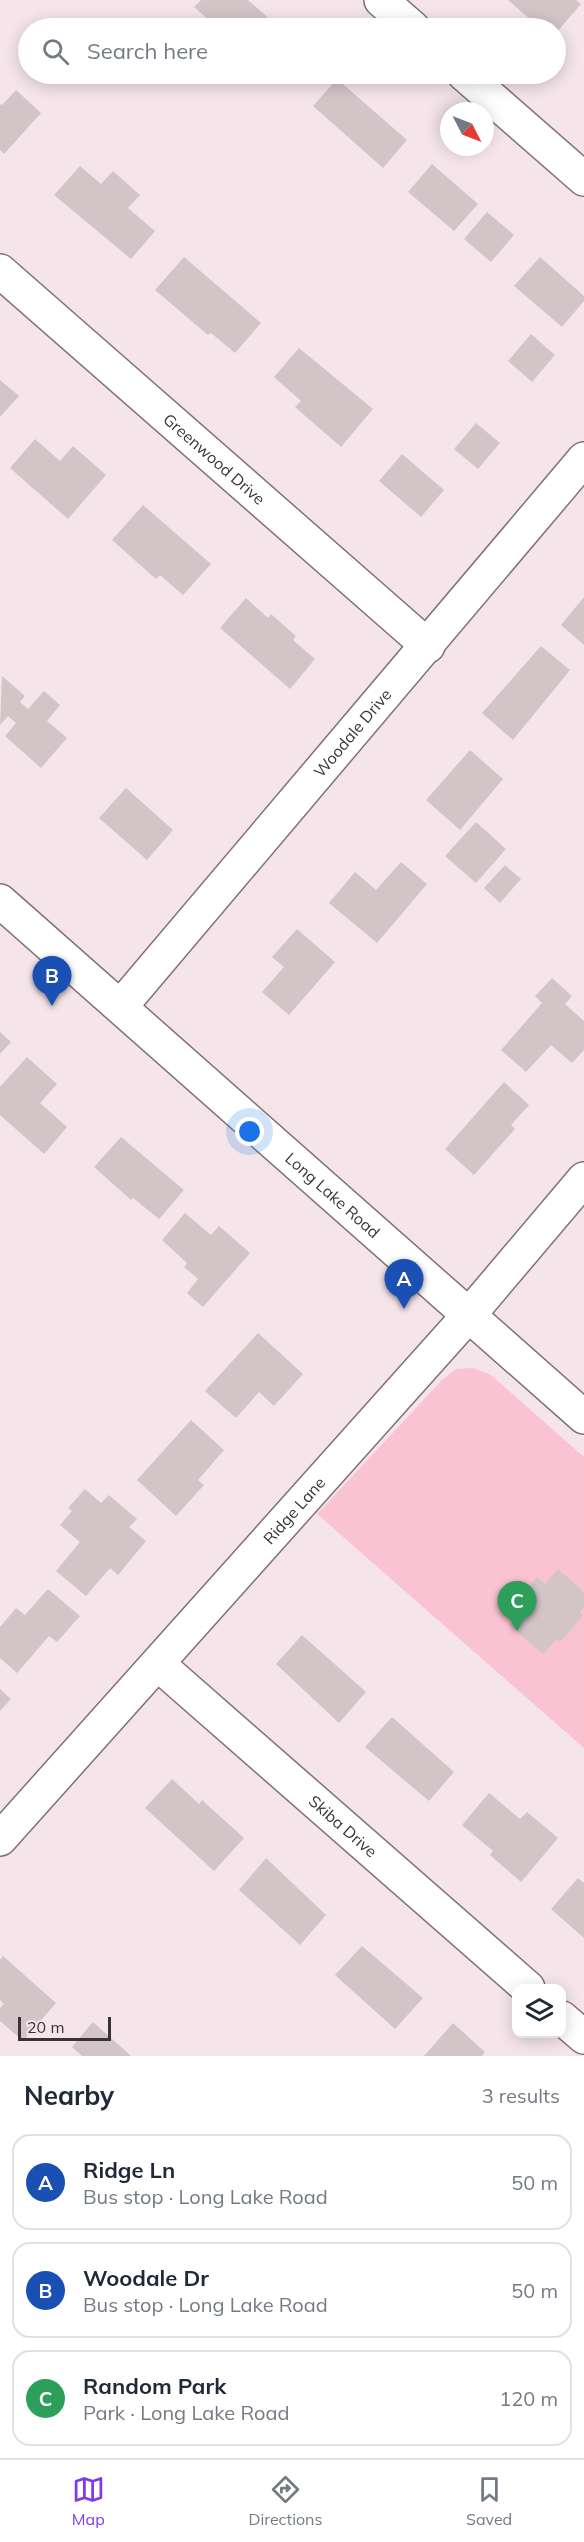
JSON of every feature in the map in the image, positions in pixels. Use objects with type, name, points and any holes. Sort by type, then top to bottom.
[{"type":"street","points":[[381,0],[402,18]]},
{"type":"street","points":[[475,84],[584,179]]},
{"type":"street","name":"Greenwood Drive","points":[[0,271],[428,646]]},
{"type":"street","name":"Woodale Drive","points":[[121,1006],[584,459]]},
{"type":"street","name":"Long Lake Road","points":[[0,901],[584,1417]]},
{"type":"street","name":"Ridge Lane","points":[[0,1839],[468,1316],[584,1179]]},
{"type":"street","name":"Skiba Drive","points":[[158,1664],[522,1984]]},
{"type":"street","points":[[566,2022],[584,2037]]},
{"type":"shaded area","points":[[473,1368],[491,1375],[584,1457],[584,1748],[317,1514],[442,1380],[456,1369]]},
{"type":"building","points":[[201,0],[248,0],[269,18],[207,18],[194,7]]},
{"type":"building","points":[[508,0],[576,0],[581,4],[566,21],[566,18],[529,18]]},
{"type":"building","points":[[333,84],[343,84],[407,140],[383,168],[313,106]]},
{"type":"building","points":[[16,90],[41,113],[4,154],[0,150],[0,104],[2,105]]},
{"type":"building","points":[[432,164],[478,204],[454,231],[408,192]]},
{"type":"building","points":[[80,166],[101,184],[113,171],[140,195],[128,208],[155,231],[131,259],[54,195]]},
{"type":"building","points":[[487,212],[514,235],[491,262],[464,239]]},
{"type":"building","points":[[184,257],[261,323],[235,353],[211,333],[208,335],[155,290]]},
{"type":"building","points":[[540,257],[584,296],[584,301],[562,327],[514,286]]},
{"type":"building","points":[[531,334],[555,355],[532,382],[508,361]]},
{"type":"building","points":[[299,348],[373,409],[341,447],[295,407],[301,401],[274,377]]},
{"type":"building","points":[[0,380],[19,396],[0,417]]},
{"type":"building","points":[[476,423],[500,443],[478,469],[454,449]]},
{"type":"building","points":[[35,439],[60,461],[73,446],[106,475],[68,519],[10,468]]},
{"type":"building","points":[[402,454],[444,490],[421,517],[379,481]]},
{"type":"building","points":[[143,505],[211,564],[183,595],[160,575],[156,579],[112,540]]},
{"type":"building","points":[[584,597],[584,645],[561,625]]},
{"type":"building","points":[[246,598],[268,618],[271,614],[296,636],[293,640],[315,659],[290,689],[220,628]]},
{"type":"building","points":[[541,646],[570,670],[513,740],[482,713]]},
{"type":"building","points":[[2,676],[25,696],[20,702],[28,709],[44,691],[60,705],[47,721],[67,738],[41,768],[5,736],[16,723],[8,716],[0,725]]},
{"type":"building","points":[[470,750],[503,779],[460,830],[426,800]]},
{"type":"building","points":[[126,788],[173,830],[147,860],[99,818]]},
{"type":"building","points":[[476,822],[506,849],[476,883],[445,856]]},
{"type":"building","points":[[401,862],[427,884],[377,943],[329,903],[355,872],[376,890]]},
{"type":"building","points":[[505,865],[521,879],[500,903],[484,888]]},
{"type":"building","points":[[297,929],[335,962],[289,1015],[262,992],[284,967],[272,957]]},
{"type":"building","points":[[552,978],[572,996],[565,1004],[584,1021],[584,1050],[572,1063],[551,1045],[526,1072],[501,1050],[542,1003],[535,996]]},
{"type":"building","points":[[0,1032],[11,1042],[0,1054]]},
{"type":"building","points":[[27,1057],[57,1084],[40,1103],[67,1127],[44,1154],[0,1115],[0,1087]]},
{"type":"building","points":[[504,1082],[529,1105],[511,1125],[515,1129],[474,1175],[445,1149]]},
{"type":"building","points":[[121,1137],[184,1190],[159,1219],[133,1198],[131,1200],[94,1167]]},
{"type":"building","points":[[185,1213],[211,1235],[219,1226],[250,1253],[203,1307],[187,1293],[198,1279],[184,1267],[187,1263],[162,1240]]},
{"type":"building","points":[[258,1333],[303,1374],[274,1406],[259,1392],[236,1418],[205,1391]]},
{"type":"building","points":[[191,1420],[224,1450],[198,1480],[204,1485],[176,1516],[137,1480]]},
{"type":"building","points":[[85,1489],[101,1503],[109,1495],[137,1519],[129,1527],[146,1541],[118,1575],[110,1568],[86,1596],[56,1571],[80,1542],[60,1525],[72,1511],[68,1508]]},
{"type":"building","points":[[558,1569],[584,1592],[584,1607],[580,1612],[583,1616],[560,1642],[557,1639],[543,1654],[509,1625],[523,1608],[515,1602],[537,1577],[545,1584]]},
{"type":"building","points":[[48,1589],[80,1616],[57,1642],[49,1636],[17,1673],[0,1658],[0,1627],[16,1608],[25,1615]]},
{"type":"building","points":[[302,1635],[366,1692],[339,1723],[276,1664]]},
{"type":"building","points":[[0,1689],[11,1699],[0,1711]]},
{"type":"building","points":[[392,1717],[454,1772],[429,1801],[365,1747]]},
{"type":"building","points":[[172,1779],[199,1804],[202,1800],[244,1838],[214,1871],[145,1808]]},
{"type":"building","points":[[489,1793],[520,1819],[527,1812],[558,1838],[521,1882],[490,1855],[493,1851],[462,1825]]},
{"type":"building","points":[[266,1858],[326,1915],[300,1945],[239,1890]]},
{"type":"building","points":[[578,1878],[584,1883],[584,1938],[551,1909]]},
{"type":"building","points":[[362,1946],[423,1998],[395,2029],[335,1975]]},
{"type":"building","points":[[3,1956],[56,2003],[23,2041],[0,2021],[0,2008],[4,2004],[0,2000],[0,1960]]},
{"type":"building","points":[[93,2022],[131,2056],[82,2056],[72,2047]]},
{"type":"building","points":[[453,2023],[485,2052],[482,2056],[424,2056]]},
{"type":"place","name":"Woodale Dr","points":[[52,1006]]},
{"type":"place","name":"Ridge Ln","points":[[404,1309]]},
{"type":"place","name":"Random Park","points":[[517,1631]]}]
